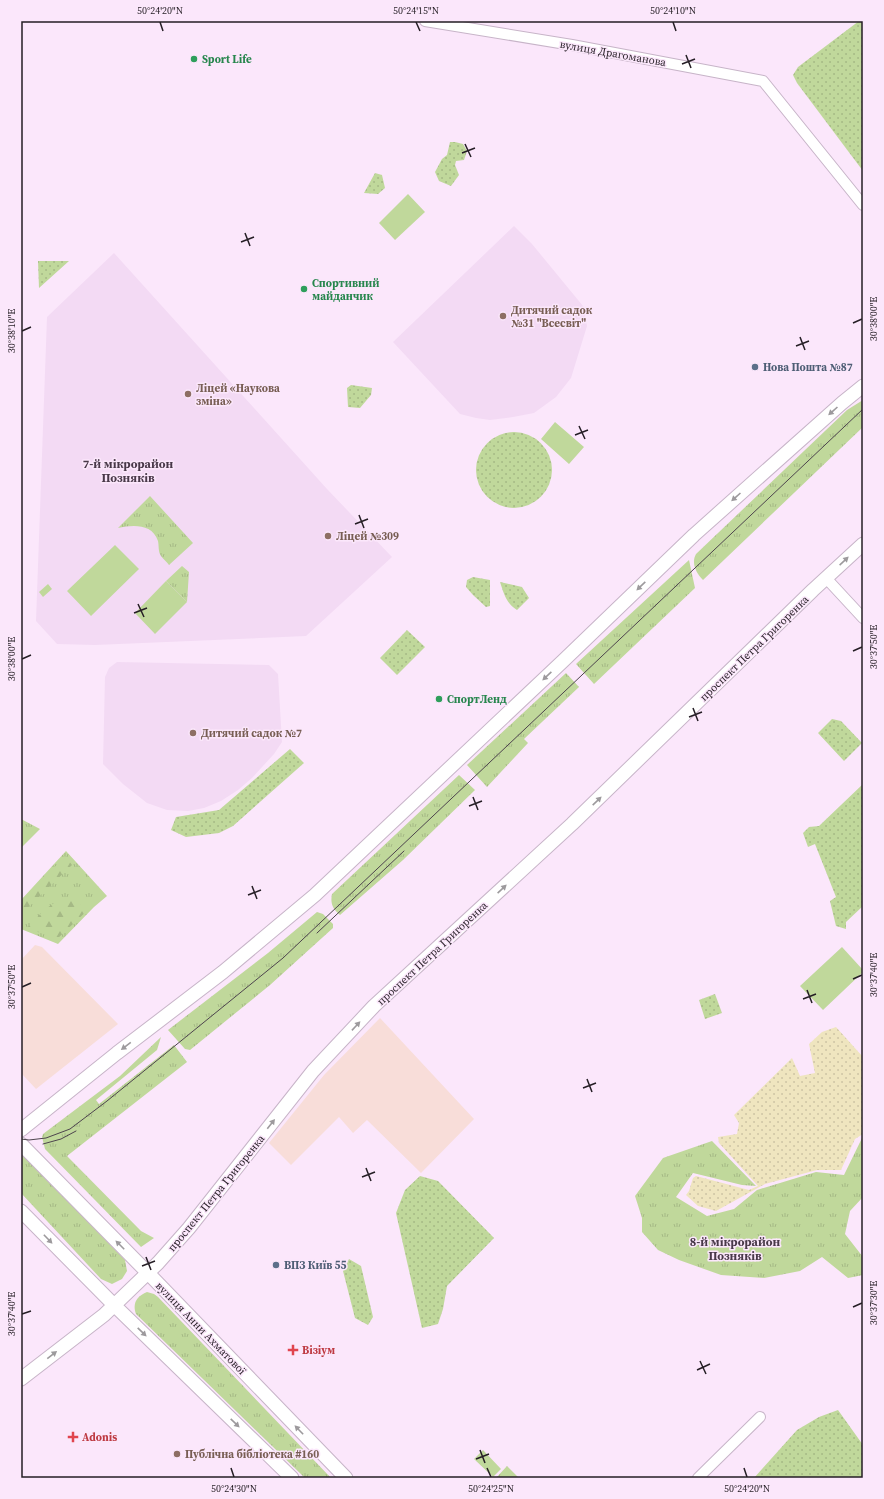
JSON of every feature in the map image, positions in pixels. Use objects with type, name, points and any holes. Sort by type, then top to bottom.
[{"type":"main road","points":[[21,1130],[111,1058],[223,972],[315,895],[563,661],[683,545],[863,386]]},
{"type":"main road","name":"проспект Петра Григоренка","points":[[21,1379],[104,1315],[148,1272],[189,1228],[313,1072],[374,1006],[572,824],[863,544]]},
{"type":"main road","name":"вулиця Анни Ахматової","points":[[21,1144],[148,1272],[346,1478]]},
{"type":"main road","points":[[21,1211],[114,1305],[292,1478]]},
{"type":"street","name":"вулиця Драгоманова","points":[[424,21],[572,45],[763,81],[863,205]]},
{"type":"street","points":[[826,578],[863,618]]},
{"type":"street","points":[[698,1478],[760,1417]]},
{"type":"shaded area","name":"Дитячий садок №31 \"Всесвіт\"","points":[[514,226],[532,244],[583,306],[587,326],[571,378],[556,397],[534,413],[490,420],[476,418],[460,414],[393,342]]},
{"type":"shaded area","points":[[114,253],[327,489],[392,557],[306,636],[95,645],[57,644],[36,621],[47,317]]},
{"type":"shaded area","name":"Дитячий садок №7","points":[[117,662],[269,665],[278,674],[282,742],[274,754],[252,778],[238,790],[221,801],[204,808],[188,811],[167,810],[147,803],[123,784],[103,764],[105,677],[109,668]]},
{"type":"shaded area","points":[[35,945],[42,947],[118,1024],[36,1089],[21,1073],[21,960]]},
{"type":"shaded area","points":[[380,1018],[474,1119],[421,1173],[367,1120],[353,1133],[339,1117],[291,1165],[269,1143],[324,1075]]},
{"type":"green space","points":[[859,21],[863,21],[863,171],[797,83],[793,75],[798,67]]},
{"type":"green space","points":[[450,142],[463,144],[467,151],[464,160],[456,161],[455,165],[459,175],[451,186],[439,181],[435,172],[442,159],[447,155]]},
{"type":"green space","points":[[375,173],[382,175],[385,188],[378,194],[364,193]]},
{"type":"green space","points":[[408,194],[425,212],[395,240],[379,223]]},
{"type":"green space","points":[[38,261],[69,261],[39,288]]},
{"type":"green space","points":[[351,385],[372,388],[371,395],[360,408],[348,407],[347,388]]},
{"type":"green space","points":[[863,400],[863,427],[703,580],[695,568],[694,561],[696,554],[847,410]]},
{"type":"green space","points":[[555,422],[584,447],[569,464],[541,439]]},
{"type":"green space","points":[[514,432],[529,435],[541,443],[549,455],[552,470],[549,485],[541,497],[529,505],[514,508],[499,505],[487,497],[479,485],[476,470],[479,455],[487,443],[499,435]]},
{"type":"green space","points":[[150,496],[193,543],[169,565],[160,554],[158,541],[151,531],[146,528],[135,526],[118,528]]},
{"type":"green space","points":[[115,545],[139,569],[91,616],[67,591]]},
{"type":"green space","points":[[689,560],[695,588],[594,684],[576,664]]},
{"type":"green space","points":[[182,566],[189,572],[187,602],[166,581]]},
{"type":"green space","points":[[473,577],[490,580],[490,606],[486,607],[466,587],[467,580]]},
{"type":"green space","points":[[166,581],[187,602],[155,634],[135,613]]},
{"type":"green space","points":[[500,582],[522,587],[529,598],[517,610],[508,601]]},
{"type":"green space","points":[[48,584],[52,589],[43,597],[39,592]]},
{"type":"green space","points":[[407,630],[425,647],[397,675],[380,658]]},
{"type":"green space","points":[[566,673],[579,687],[524,739],[528,743],[487,787],[467,765]]},
{"type":"green space","points":[[832,719],[841,721],[862,743],[844,761],[818,733]]},
{"type":"green space","points":[[290,749],[304,763],[233,826],[219,833],[186,837],[171,830],[176,817],[219,810]]},
{"type":"green space","points":[[459,775],[475,790],[403,860],[340,915],[336,911],[331,901],[332,894]]},
{"type":"green space","points":[[863,784],[863,906],[846,922],[846,929],[836,926],[830,901],[836,897],[815,844],[808,847],[803,833],[809,827],[819,826]]},
{"type":"green space","points":[[21,819],[40,829],[21,848]]},
{"type":"green space","points":[[66,851],[107,896],[94,907],[58,944],[21,929],[21,900]]},
{"type":"green space","points":[[65,856],[72,865],[21,914],[21,903]]},
{"type":"green space","points":[[63,897],[90,908],[57,939],[27,928],[44,910]]},
{"type":"green space","points":[[317,912],[323,914],[333,924],[333,928],[270,985],[190,1050],[185,1049],[168,1030],[268,953]]},
{"type":"green space","points":[[842,947],[863,970],[863,972],[823,1010],[800,986]]},
{"type":"green space","points":[[715,994],[722,1013],[705,1019],[699,1000]]},
{"type":"green space","points":[[161,1037],[157,1050],[96,1100],[99,1104],[174,1045],[187,1062],[67,1156],[141,1231],[154,1238],[141,1247],[45,1149],[42,1137],[43,1134],[120,1076]]},
{"type":"green space","points":[[862,1138],[863,1197],[850,1211],[845,1234],[863,1257],[863,1275],[848,1278],[822,1257],[800,1271],[764,1278],[721,1275],[679,1260],[658,1250],[642,1232],[642,1218],[635,1196],[663,1158],[712,1141],[756,1186],[742,1185],[693,1173],[676,1197],[707,1216],[734,1209],[757,1190],[816,1172],[844,1175]]},
{"type":"green space","points":[[21,1153],[28,1158],[125,1260],[127,1271],[122,1279],[112,1284],[101,1279],[21,1193]]},
{"type":"green space","points":[[420,1176],[438,1181],[494,1238],[447,1286],[443,1309],[438,1324],[422,1328],[396,1213],[405,1190]]},
{"type":"green space","points":[[349,1259],[361,1266],[373,1317],[368,1325],[355,1318],[343,1271]]},
{"type":"green space","points":[[147,1292],[158,1297],[331,1478],[305,1478],[136,1314],[136,1300]]},
{"type":"green space","points":[[838,1410],[863,1445],[863,1478],[754,1478],[797,1430],[819,1417]]},
{"type":"green space","points":[[483,1450],[501,1469],[493,1477],[474,1459]]},
{"type":"green space","points":[[507,1466],[519,1478],[496,1478]]},
{"type":"sand","points":[[836,1027],[863,1057],[863,1134],[855,1139],[841,1170],[817,1170],[765,1184],[716,1211],[698,1206],[686,1195],[689,1191],[693,1178],[696,1176],[749,1190],[758,1186],[719,1143],[718,1137],[737,1134],[739,1123],[734,1115],[792,1058],[800,1076],[815,1073],[809,1044],[822,1032]]},
{"type":"tram line","points":[[21,1139],[29,1140],[46,1138],[70,1129],[107,1101],[283,958],[863,409]]},
{"type":"tram line","points":[[317,933],[404,851]]},
{"type":"tram line","points":[[43,1144],[61,1139],[76,1131]]},
{"type":"place","name":"Sport Life","points":[[194,59]]},
{"type":"place","name":"Спортивний майданчик","points":[[304,289]]},
{"type":"place","name":"Дитячий садок №31 \"Всесвіт\"","points":[[503,316]]},
{"type":"place","name":"Нова Пошта №87","points":[[755,367]]},
{"type":"place","name":"Ліцей «Наукова зміна»","points":[[188,394]]},
{"type":"place","name":"Ліцей №309","points":[[328,536]]},
{"type":"place","name":"СпортЛенд","points":[[439,699]]},
{"type":"place","name":"Дитячий садок №7","points":[[193,733]]},
{"type":"place","name":"ВПЗ Київ 55","points":[[276,1265]]},
{"type":"place","name":"Візіум","points":[[293,1350]]},
{"type":"place","name":"Adonis","points":[[73,1437]]},
{"type":"place","name":"Публічна бібліотека #160","points":[[177,1454]]},
{"type":"district","name":"7-й мікрорайон Позняків","points":[[128,471]]},
{"type":"district","name":"8-й мікрорайон Позняків","points":[[735,1249]]}]
